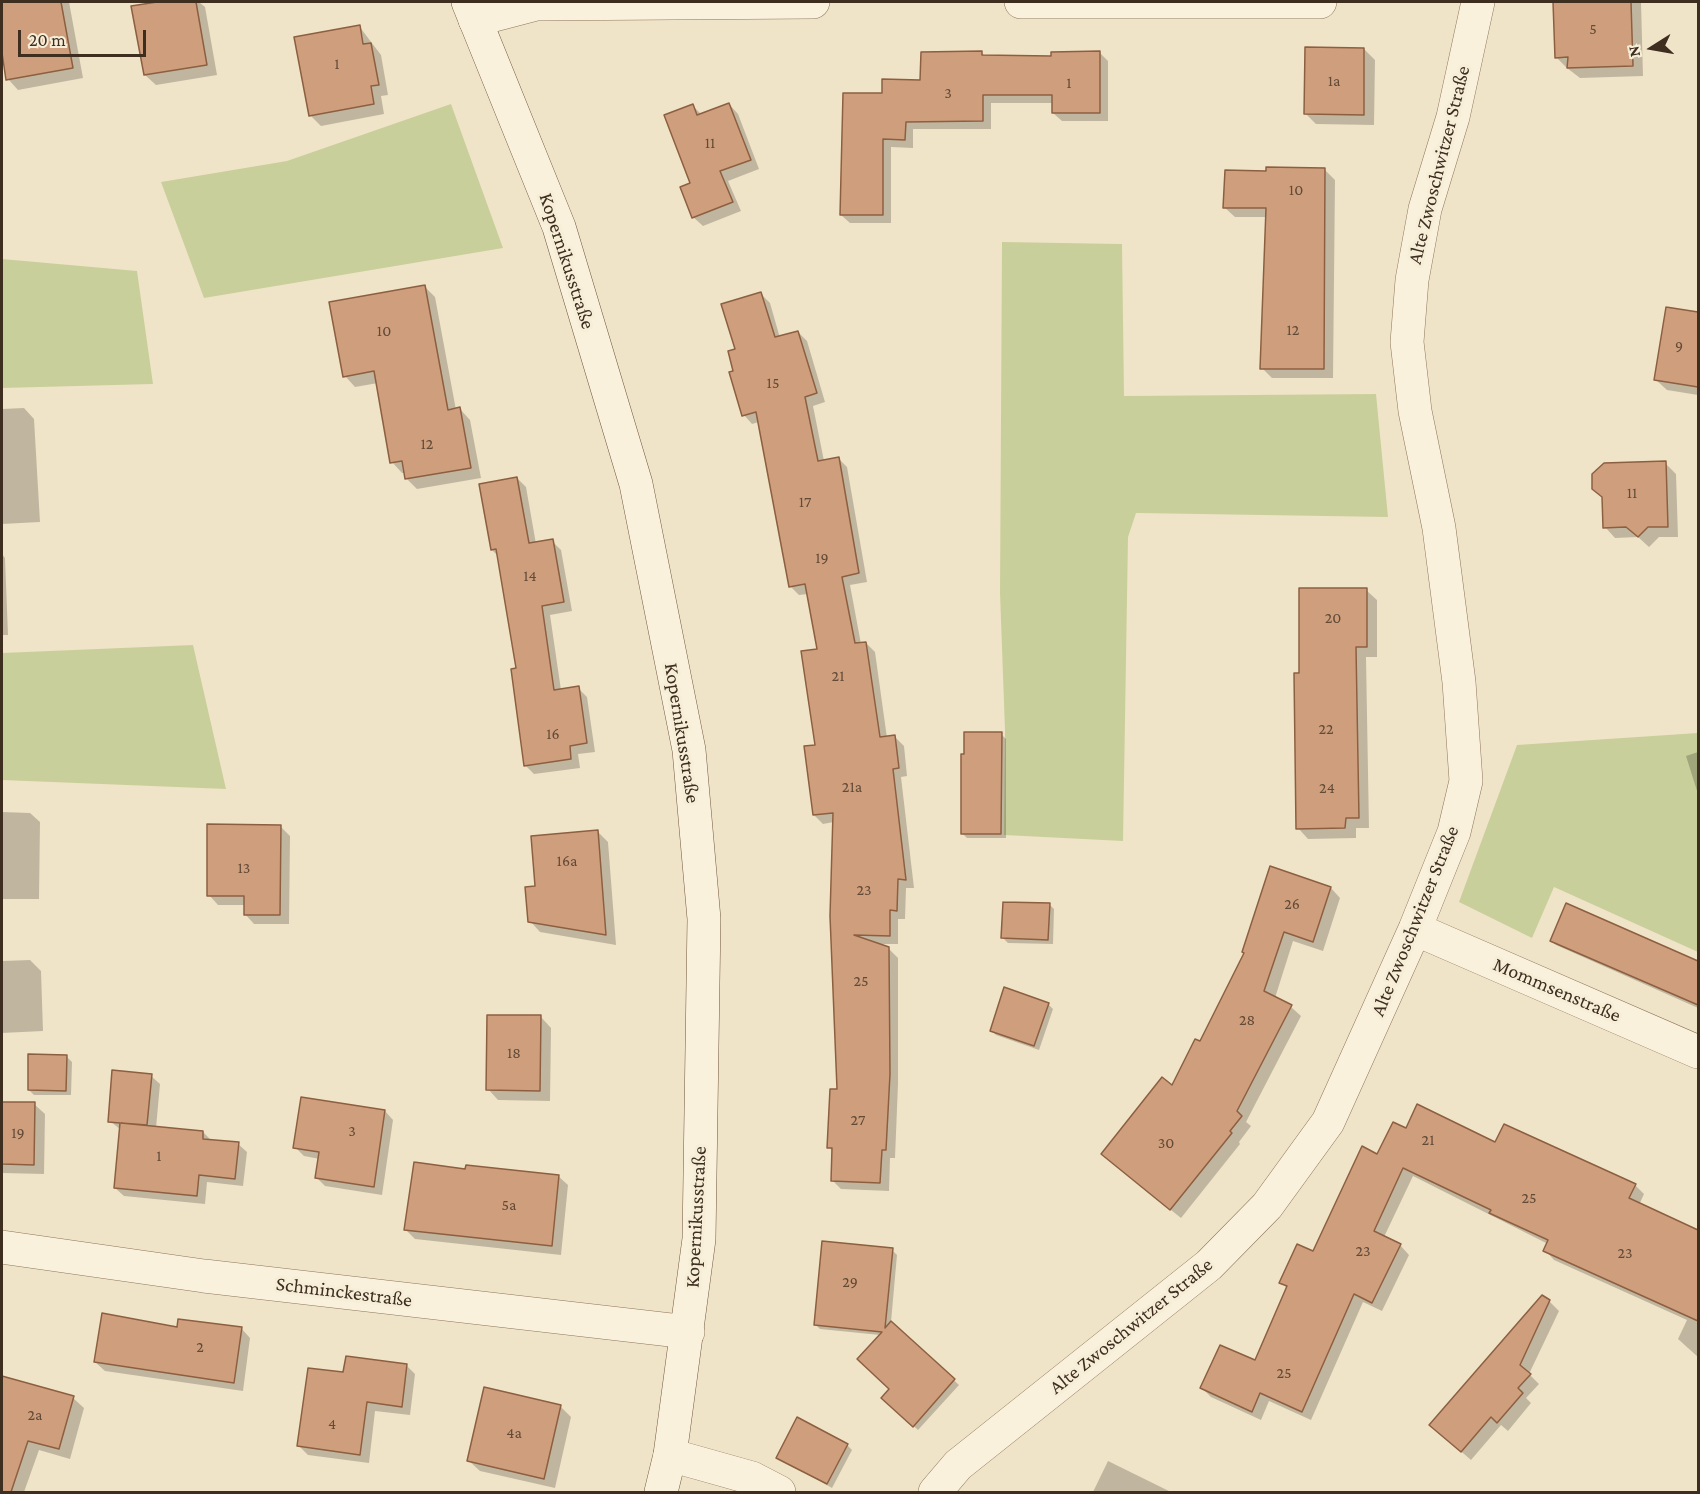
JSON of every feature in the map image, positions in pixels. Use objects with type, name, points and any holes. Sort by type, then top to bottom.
[{"type":"street","points":[[471,11],[537,4],[813,2]]},
{"type":"street","points":[[1021,2],[1320,2]]},
{"type":"street","name":"Alte Zwoschwitzer Straße","points":[[935,1492],[958,1465],[1209,1265],[1267,1206],[1328,1122],[1415,929],[1454,832],[1466,781],[1459,682],[1441,540],[1415,411],[1407,342],[1412,280],[1425,209],[1453,117],[1478,2]]},
{"type":"street","name":"Kopernikusstraße","points":[[471,11],[560,227],[636,484],[689,750],[704,919],[699,1239],[670,1455],[661,1492]]},
{"type":"street","name":"Mommsenstraße","points":[[1415,929],[1698,1052]]},
{"type":"street","name":"Schminckestraße","points":[[2,1247],[204,1276],[688,1332]]},
{"type":"street","points":[[670,1455],[752,1478],[779,1492]]},
{"type":"green space","points":[[451,104],[503,248],[204,298],[161,182],[287,161]]},
{"type":"green space","points":[[1002,242],[1122,244],[1124,396],[1376,394],[1388,517],[1136,513],[1128,537],[1123,841],[1004,835],[1005,730],[1000,593]]},
{"type":"green space","points":[[2,259],[137,271],[153,384],[2,388]]},
{"type":"green space","points":[[193,645],[226,789],[2,780],[2,653]]},
{"type":"green space","points":[[1698,733],[1698,952],[1554,887],[1532,938],[1459,902],[1517,745]]},
{"type":"building","points":[[2,2],[61,2],[73,68],[6,80],[2,53]]},
{"type":"building","points":[[157,2],[196,2],[207,65],[144,75],[131,6]]},
{"type":"building","points":[[1553,2],[1631,2],[1633,66],[1567,68],[1568,57],[1555,58]]},
{"type":"building","points":[[360,25],[363,44],[371,43],[379,85],[371,86],[374,104],[309,116],[294,37]]},
{"type":"building","points":[[1305,47],[1364,48],[1364,115],[1304,114]]},
{"type":"building","points":[[982,51],[982,55],[1051,56],[1051,52],[1100,51],[1100,113],[1052,113],[1052,95],[983,95],[983,121],[906,122],[905,140],[883,139],[883,215],[840,215],[843,93],[882,93],[882,79],[920,80],[921,52]]},
{"type":"building","points":[[729,103],[751,160],[720,171],[733,202],[692,218],[680,187],[690,183],[664,115],[693,104],[697,115]]},
{"type":"building","points":[[1266,167],[1325,168],[1324,369],[1260,369],[1266,208],[1223,208],[1225,170],[1266,171]]},
{"type":"building","points":[[425,285],[448,410],[460,407],[471,468],[405,479],[402,461],[390,463],[374,371],[343,377],[329,302]]},
{"type":"building","points":[[761,292],[775,337],[798,331],[817,393],[805,397],[818,461],[839,457],[859,573],[842,577],[855,643],[866,642],[880,737],[895,735],[899,768],[893,769],[906,880],[898,879],[897,911],[890,910],[890,936],[854,935],[889,947],[890,1074],[886,1150],[882,1150],[880,1183],[831,1181],[832,1148],[827,1148],[830,1089],[837,1089],[830,916],[833,813],[813,815],[804,746],[815,745],[801,651],[817,649],[805,584],[789,587],[756,412],[742,416],[729,372],[733,371],[728,351],[735,349],[721,304]]},
{"type":"building","points":[[1666,307],[1698,312],[1698,387],[1654,380]]},
{"type":"building","points":[[1666,461],[1668,527],[1648,527],[1638,537],[1626,527],[1603,528],[1602,497],[1592,489],[1592,474],[1604,463]]},
{"type":"building","points":[[517,477],[529,543],[553,539],[564,602],[542,606],[554,690],[579,686],[587,743],[570,746],[571,759],[524,766],[511,669],[516,668],[496,549],[491,550],[479,484]]},
{"type":"building","points":[[1299,588],[1367,588],[1367,647],[1356,647],[1359,818],[1346,818],[1345,828],[1296,829],[1294,673],[1299,673]]},
{"type":"building","points":[[964,732],[1002,732],[1001,834],[961,834],[961,754],[964,754]]},
{"type":"building","points":[[207,824],[281,825],[280,915],[244,915],[244,896],[207,896]]},
{"type":"building","points":[[598,830],[606,935],[528,922],[525,887],[535,886],[531,836]]},
{"type":"building","points":[[1270,866],[1331,887],[1313,942],[1284,932],[1264,991],[1292,1005],[1237,1111],[1242,1116],[1230,1131],[1232,1133],[1170,1210],[1101,1154],[1162,1077],[1172,1085],[1195,1039],[1200,1041],[1244,953],[1242,952]]},
{"type":"building","points":[[1003,902],[1050,903],[1048,940],[1001,938]]},
{"type":"building","points":[[1566,903],[1698,961],[1698,1005],[1550,941]]},
{"type":"building","points":[[1004,987],[1049,1003],[1034,1046],[990,1031]]},
{"type":"building","points":[[487,1015],[541,1015],[540,1091],[486,1090]]},
{"type":"building","points":[[28,1054],[67,1055],[66,1091],[28,1090]]},
{"type":"building","points":[[112,1070],[152,1074],[147,1125],[121,1123],[203,1131],[203,1139],[239,1142],[235,1179],[199,1175],[197,1196],[114,1188],[120,1123],[108,1122]]},
{"type":"building","points":[[301,1097],[385,1110],[374,1187],[315,1178],[319,1152],[293,1148]]},
{"type":"building","points":[[2,1102],[35,1102],[34,1165],[2,1164]]},
{"type":"building","points":[[1417,1104],[1495,1142],[1504,1124],[1636,1184],[1629,1198],[1698,1230],[1698,1321],[1543,1251],[1548,1240],[1489,1213],[1491,1210],[1403,1168],[1374,1231],[1401,1244],[1372,1303],[1354,1294],[1302,1412],[1260,1393],[1252,1412],[1200,1388],[1220,1345],[1255,1360],[1287,1286],[1279,1283],[1297,1244],[1313,1251],[1362,1146],[1377,1154],[1393,1122],[1406,1128]]},
{"type":"building","points":[[414,1162],[465,1169],[466,1165],[559,1175],[552,1246],[404,1230]]},
{"type":"building","points":[[822,1241],[893,1248],[885,1328],[891,1321],[955,1379],[913,1427],[881,1398],[889,1389],[857,1359],[882,1332],[814,1325]]},
{"type":"building","points":[[1542,1295],[1550,1300],[1520,1365],[1531,1374],[1518,1388],[1523,1393],[1497,1423],[1491,1417],[1461,1452],[1429,1425]]},
{"type":"building","points":[[102,1313],[177,1327],[178,1319],[242,1327],[234,1383],[94,1362]]},
{"type":"building","points":[[346,1356],[407,1364],[402,1407],[367,1402],[360,1455],[297,1446],[308,1368],[343,1372]]},
{"type":"building","points":[[2,1376],[74,1396],[59,1449],[28,1441],[11,1492],[2,1492]]},
{"type":"building","points":[[484,1387],[561,1405],[544,1479],[467,1461]]},
{"type":"building","points":[[797,1417],[848,1444],[827,1484],[776,1458]]}]
